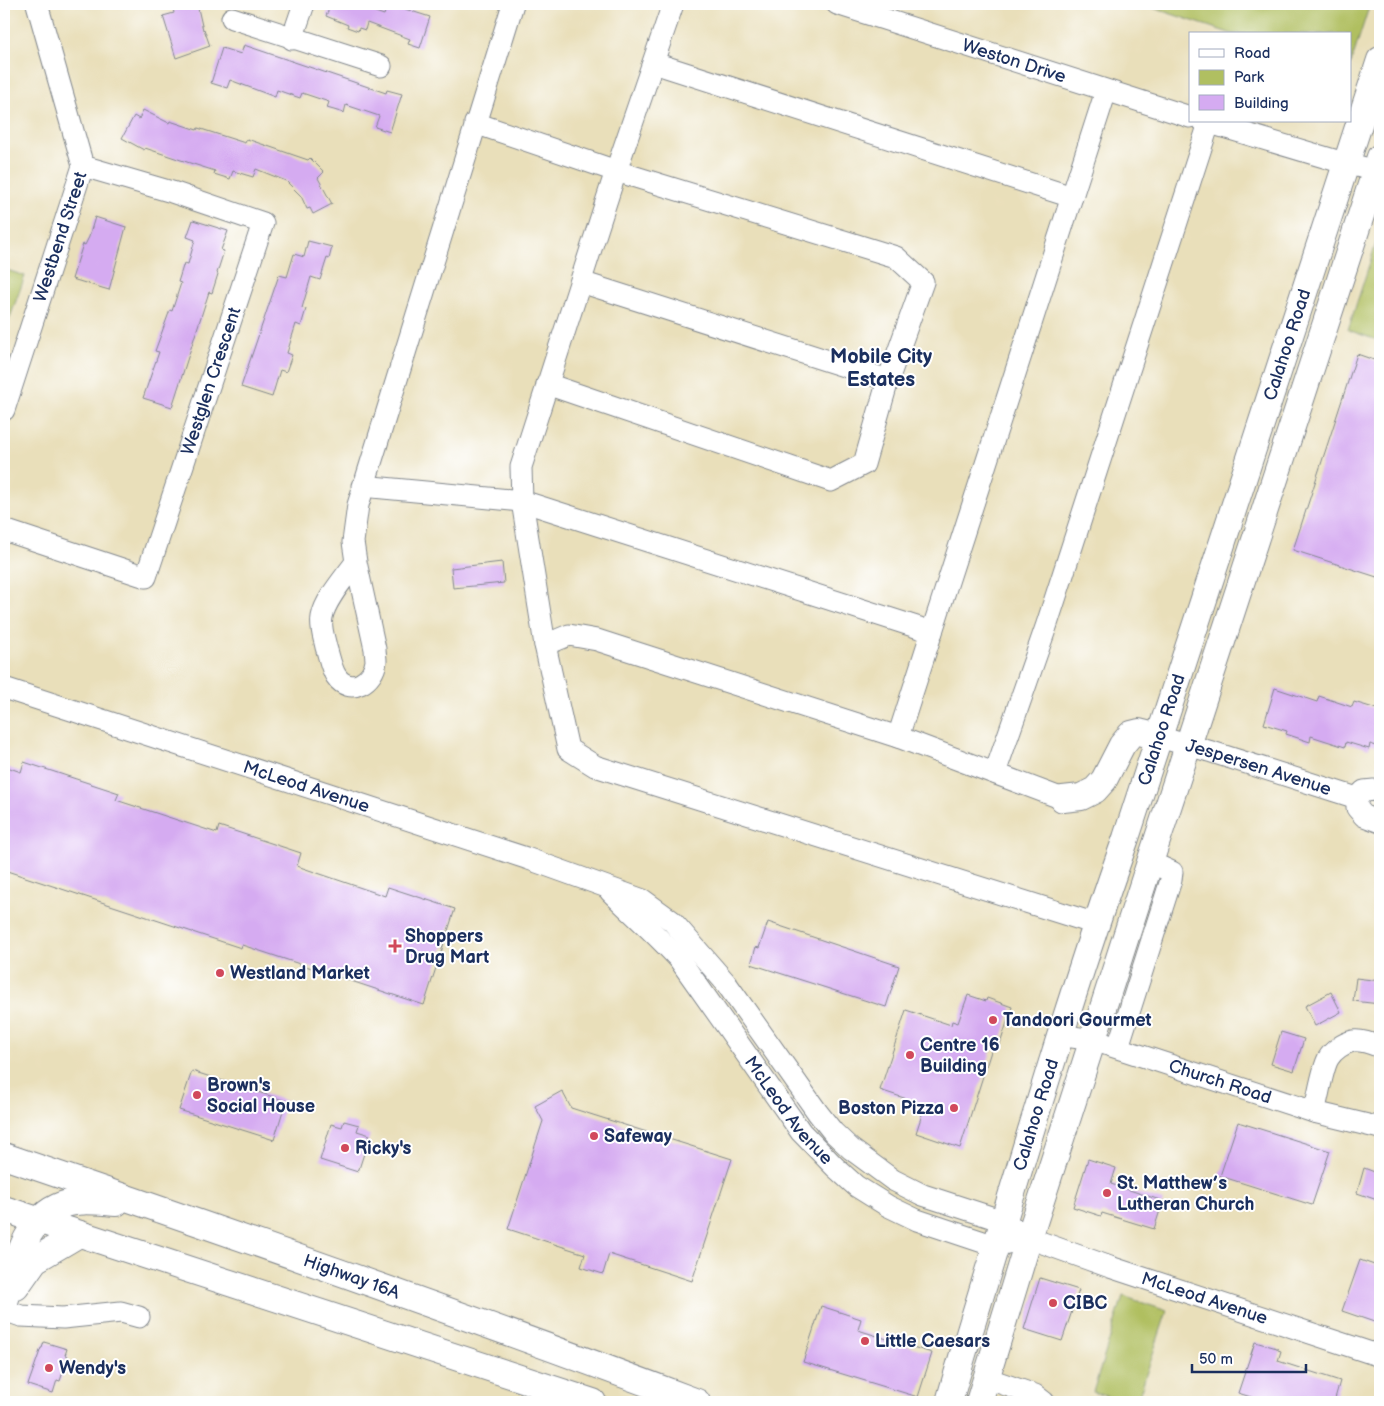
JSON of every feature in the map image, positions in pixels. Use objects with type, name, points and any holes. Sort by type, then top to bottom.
[{"type":"main road","name":"Calahoo Road","points":[[949,1402],[1060,1035],[1380,60]]},
{"type":"main road","name":"Calahoo Road","points":[[982,1390],[1188,744],[1379,166]]},
{"type":"main road","points":[[1063,799],[1082,797],[1095,790],[1104,780],[1122,745],[1131,734],[1139,732],[1159,736]]},
{"type":"main road","name":"Highway 16A","points":[[4,1156],[484,1324],[697,1402]]},
{"type":"main road","points":[[6,1301],[22,1250],[38,1220],[47,1213],[63,1204],[78,1202],[147,1205]]},
{"type":"main road","points":[[4,1209],[593,1402]]},
{"type":"main road","points":[[6,1301],[35,1260],[79,1234]]},
{"type":"main road","points":[[4,1241],[8,1247],[12,1264],[6,1301]]},
{"type":"street","name":"Westbend Street","points":[[4,410],[83,166],[37,4]]},
{"type":"street","points":[[292,39],[304,4]]},
{"type":"street","points":[[356,562],[325,607],[321,627],[336,677],[350,686],[358,686],[366,681],[376,662],[353,542],[354,524],[362,486],[513,4]]},
{"type":"street","points":[[673,4],[616,171],[521,467],[522,501],[545,645],[568,749],[594,766],[1096,924]]},
{"type":"street","name":"Weston Drive","points":[[838,4],[1189,116]]},
{"type":"street","points":[[232,18],[292,39],[381,66]]},
{"type":"street","points":[[654,63],[1072,197]]},
{"type":"street","points":[[898,737],[1106,91]]},
{"type":"street","points":[[995,773],[1047,624],[1200,122]]},
{"type":"street","name":"Weston Drive","points":[[1208,122],[1347,163],[1379,166]]},
{"type":"street","points":[[475,123],[616,171],[896,257],[923,282],[888,380],[864,464],[831,481],[547,384]]},
{"type":"street","name":"Westglen Crescent","points":[[4,530],[146,577],[263,223],[172,192],[83,166]]},
{"type":"street","points":[[580,282],[888,380]]},
{"type":"street","points":[[362,486],[522,501],[932,632]]},
{"type":"street","points":[[545,645],[569,635],[596,640],[898,737],[1063,799]]},
{"type":"street","name":"McLeod Avenue","points":[[4,688],[543,863],[643,900],[672,921],[726,983],[833,1132],[851,1149],[893,1180],[923,1195],[1003,1221],[1029,1238],[1110,1267],[1380,1356]]},
{"type":"street","name":"Jespersen Avenue","points":[[1159,736],[1357,798]]},
{"type":"street","points":[[1380,792],[1374,790],[1364,791],[1357,798],[1357,808],[1364,816],[1380,822]]},
{"type":"street","points":[[1118,1047],[1171,880],[1172,872],[1150,862]]},
{"type":"street","name":"McLeod Avenue","points":[[606,887],[656,934],[679,959],[801,1132],[834,1167],[856,1186],[888,1206],[917,1220],[995,1246]]},
{"type":"street","name":"Church Road","points":[[1060,1035],[1093,1040],[1118,1047],[1314,1112],[1380,1128]]},
{"type":"street","points":[[1314,1112],[1328,1059],[1334,1051],[1352,1041],[1364,1042],[1380,1047]]},
{"type":"street","points":[[995,1246],[1029,1238]]},
{"type":"street","points":[[6,1301],[21,1316],[63,1318],[121,1312],[139,1317]]},
{"type":"street","points":[[982,1390],[1035,1395],[1044,1402]]},
{"type":"green space","points":[[1141,4],[1370,4],[1352,60],[1352,32],[1226,32]]},
{"type":"green space","points":[[1380,231],[1380,341],[1348,330]]},
{"type":"green space","points":[[4,269],[25,276],[4,334]]},
{"type":"green space","points":[[1123,1296],[1167,1311],[1137,1402],[1125,1402],[1093,1392]]},
{"type":"building","points":[[172,4],[197,4],[203,30],[210,46],[176,58],[163,16],[174,13]]},
{"type":"building","points":[[331,4],[353,4],[384,15],[388,4],[407,4],[405,9],[430,17],[420,48],[408,44],[410,39],[367,23],[365,30],[359,28],[358,31],[347,27],[348,25],[326,16]]},
{"type":"building","points":[[244,45],[386,93],[387,90],[402,94],[390,132],[375,127],[379,116],[346,105],[344,113],[327,108],[329,102],[302,93],[300,98],[277,90],[275,97],[230,80],[227,88],[211,83],[222,48],[241,54]]},
{"type":"building","points":[[143,110],[169,123],[170,121],[197,130],[198,128],[245,143],[247,139],[308,160],[310,158],[324,172],[318,178],[332,204],[313,214],[310,208],[307,209],[301,196],[286,181],[256,169],[253,177],[233,171],[230,179],[214,174],[215,171],[145,148],[144,150],[122,138],[134,116],[139,119]]},
{"type":"building","points":[[95,217],[126,227],[109,290],[72,279],[83,244],[85,245],[89,237]]},
{"type":"building","points":[[193,220],[228,231],[221,250],[224,251],[212,293],[209,292],[172,407],[143,398],[159,352],[155,351],[170,310],[172,311],[181,283],[178,282],[184,263],[188,264],[195,240],[187,237]]},
{"type":"building","points":[[308,241],[332,247],[320,280],[311,277],[302,308],[306,309],[301,326],[296,324],[287,353],[292,355],[286,372],[280,370],[272,397],[241,387],[279,275],[287,277],[294,254],[304,257]]},
{"type":"building","points":[[1357,354],[1380,362],[1380,578],[1293,550]]},
{"type":"building","points":[[502,562],[504,583],[453,588],[451,568]]},
{"type":"building","points":[[1275,688],[1317,702],[1319,696],[1352,707],[1354,702],[1377,709],[1380,712],[1380,747],[1370,744],[1369,749],[1346,742],[1345,747],[1311,736],[1310,742],[1286,734],[1287,731],[1264,724]]},
{"type":"building","points":[[24,762],[119,793],[116,800],[217,833],[219,826],[301,853],[297,866],[385,896],[388,887],[455,909],[424,1005],[242,945],[241,948],[4,870],[4,766],[21,772]]},
{"type":"building","points":[[768,922],[899,966],[886,1007],[751,964],[756,947],[759,948]]},
{"type":"building","points":[[1356,978],[1380,981],[1380,1004],[1353,1001]]},
{"type":"building","points":[[1331,992],[1341,1012],[1315,1026],[1305,1006]]},
{"type":"building","points":[[968,995],[986,1001],[987,998],[1012,1007],[999,1047],[993,1045],[960,1148],[916,1133],[925,1105],[880,1090],[906,1010],[951,1025],[952,1021],[958,1023]]},
{"type":"building","points":[[1281,1032],[1304,1039],[1294,1071],[1271,1064]]},
{"type":"building","points":[[192,1071],[286,1101],[274,1140],[179,1110]]},
{"type":"building","points":[[562,1091],[571,1108],[732,1159],[692,1281],[609,1254],[603,1274],[581,1267],[585,1254],[508,1229],[543,1121],[535,1106]]},
{"type":"building","name":"Ricky's","points":[[344,1121],[359,1125],[357,1131],[370,1135],[358,1172],[320,1160],[331,1124],[342,1127]]},
{"type":"building","points":[[1238,1122],[1330,1151],[1312,1205],[1220,1176]]},
{"type":"building","name":"St. Matthew’s Lutheran Church","points":[[1088,1159],[1116,1168],[1111,1184],[1163,1201],[1154,1229],[1102,1213],[1101,1216],[1073,1207]]},
{"type":"building","points":[[1364,1168],[1380,1174],[1380,1201],[1357,1193]]},
{"type":"building","points":[[1360,1260],[1380,1267],[1380,1324],[1342,1311]]},
{"type":"building","name":"CIBC","points":[[1040,1278],[1079,1290],[1062,1341],[1024,1329]]},
{"type":"building","points":[[821,1306],[861,1319],[858,1330],[932,1353],[918,1397],[803,1362]]},
{"type":"building","name":"Wendy's","points":[[44,1342],[67,1349],[65,1355],[68,1356],[60,1381],[57,1380],[53,1393],[28,1385]]},
{"type":"building","points":[[1255,1342],[1277,1348],[1281,1351],[1278,1361],[1340,1381],[1334,1402],[1267,1402],[1238,1393]]},
{"type":"place","name":"Shoppers Drug Mart","points":[[395,946]]},
{"type":"place","name":"Westland Market","points":[[220,973]]},
{"type":"place","name":"Tandoori Gourmet","points":[[993,1020]]},
{"type":"place","name":"Centre 16 Building","points":[[910,1055]]},
{"type":"place","name":"Brown's Social House","points":[[197,1095]]},
{"type":"place","name":"Boston Pizza","points":[[954,1108]]},
{"type":"place","name":"Safeway","points":[[594,1136]]},
{"type":"place","name":"Ricky's","points":[[345,1148]]},
{"type":"place","name":"St. Matthew’s Lutheran Church","points":[[1107,1193]]},
{"type":"place","name":"CIBC","points":[[1053,1303]]},
{"type":"place","name":"Little Caesars","points":[[865,1341]]},
{"type":"place","name":"Wendy's","points":[[49,1368]]},
{"type":"district","name":"Mobile City Estates","points":[[881,368]]}]
